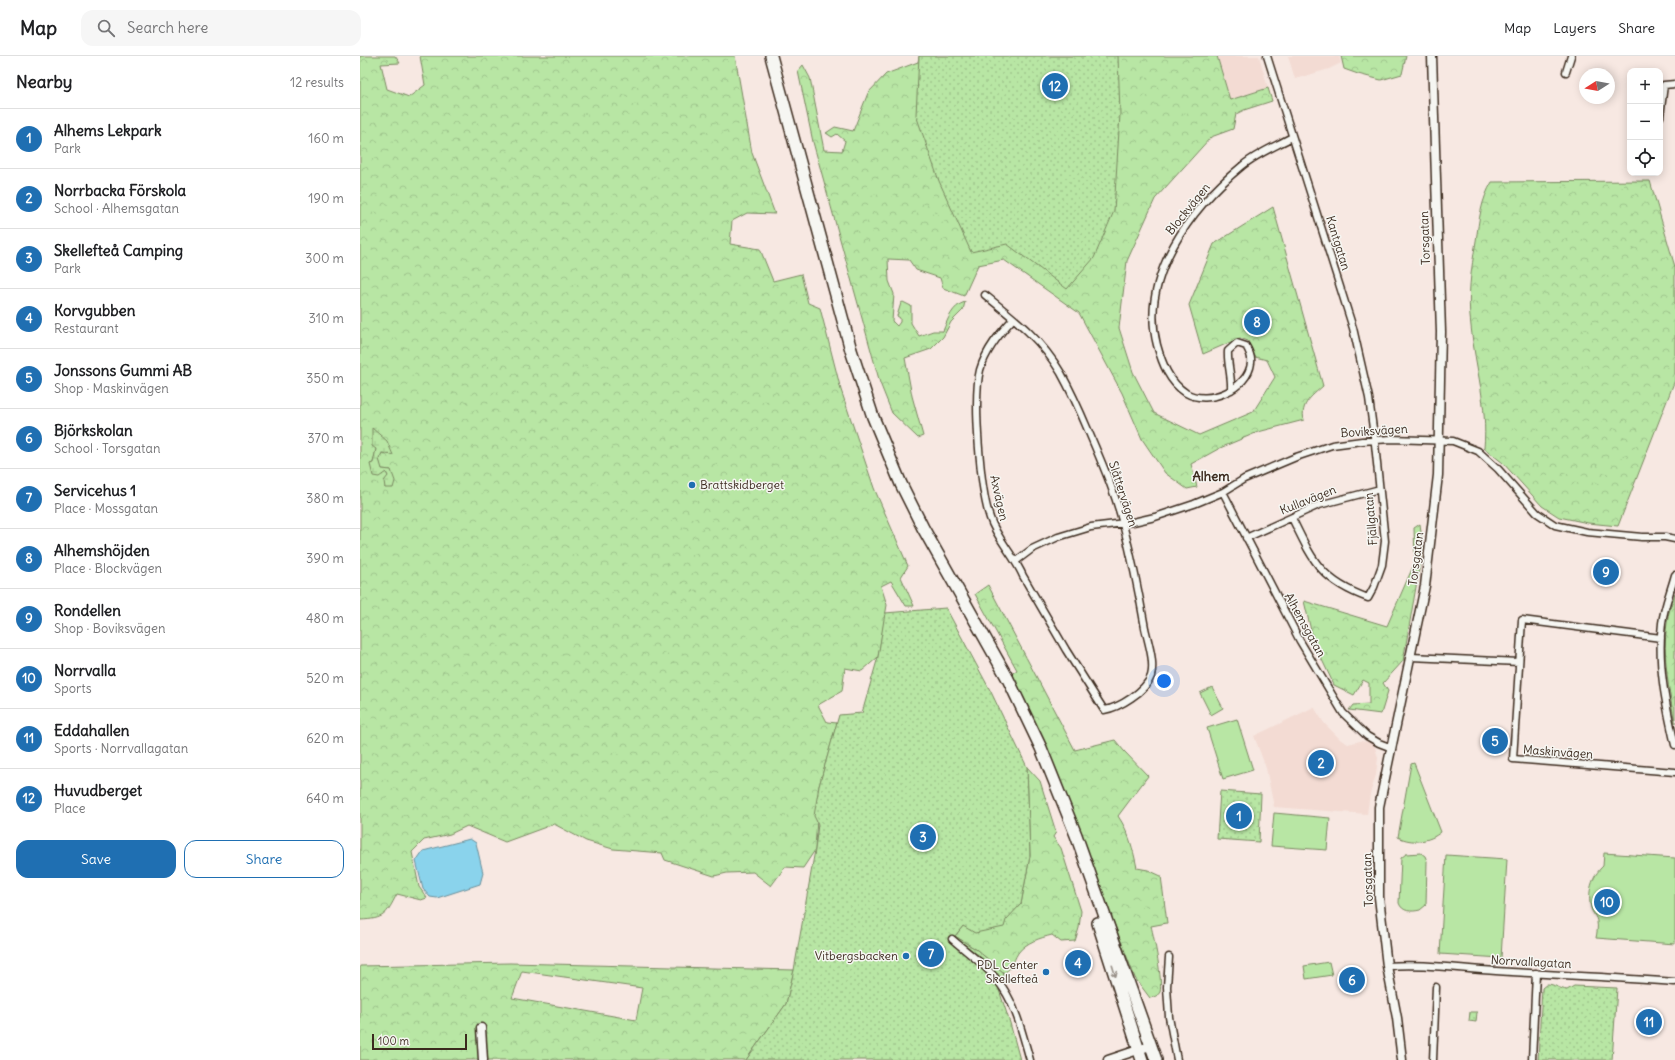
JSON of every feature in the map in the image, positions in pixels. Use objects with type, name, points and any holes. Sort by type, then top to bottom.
[{"type":"highway","points":[[765,56],[842,339],[869,423],[897,489],[1014,704],[1043,766],[1078,861],[1140,1055]]},
{"type":"highway","points":[[771,56],[847,337],[873,417],[901,484],[923,528],[1008,679],[1038,741],[1076,835],[1156,1060]]},
{"type":"main road","name":"Torsgatan","points":[[1402,1060],[1397,1018],[1386,966],[1379,897],[1379,807],[1425,586],[1438,475],[1441,332],[1432,56]]},
{"type":"main road","points":[[481,1028],[483,1060]]},
{"type":"main road","points":[[1108,1060],[1140,1055],[1150,1046]]},
{"type":"street","name":"Kantgatan","points":[[1266,56],[1353,328],[1369,398],[1375,440]]},
{"type":"street","points":[[1566,72],[1571,56]]},
{"type":"street","points":[[1662,104],[1664,85],[1675,84]]},
{"type":"street","name":"Blockvägen","points":[[1230,390],[1230,372],[1227,361],[1228,351],[1237,343],[1246,346],[1250,354],[1251,362],[1249,371],[1242,380],[1230,390],[1214,396],[1201,398],[1187,393],[1177,385],[1162,362],[1156,340],[1154,320],[1155,292],[1164,264],[1175,240],[1219,187],[1243,165],[1292,138]]},
{"type":"street","name":"Slåttervägen","points":[[985,295],[1040,342],[1061,373],[1080,410],[1103,464],[1123,523],[1152,662],[1151,674],[1147,685],[1137,693],[1111,709],[1104,710]]},
{"type":"street","name":"Axvägen","points":[[1013,319],[1003,330],[985,357],[980,371],[978,411],[981,465],[990,517],[997,533],[1016,560],[1023,576],[1066,650],[1104,710]]},
{"type":"street","name":"Boviksvägen","points":[[1016,560],[1032,549],[1058,537],[1091,527],[1123,523],[1176,510],[1223,492],[1244,479],[1296,457],[1332,445],[1375,440],[1453,441],[1478,451],[1498,469],[1537,513],[1555,525],[1587,532],[1642,537],[1665,537],[1675,539]]},
{"type":"street","name":"Fjällgatan","points":[[1292,518],[1319,568],[1348,591],[1368,598],[1374,588],[1385,551],[1384,521],[1375,440]]},
{"type":"street","name":"Kullavägen","points":[[1246,538],[1319,505],[1380,489]]},
{"type":"street","name":"Alhemsgatan","points":[[1223,492],[1300,641],[1343,714],[1368,736],[1379,743],[1392,748]]},
{"type":"street","points":[[1675,575],[1662,622],[1661,638],[1664,693],[1675,746]]},
{"type":"street","name":"Maskinvägen","points":[[1661,638],[1522,620],[1513,759],[1675,772]]},
{"type":"street","points":[[1411,657],[1519,662]]},
{"type":"street","points":[[952,939],[987,970],[1003,987],[1011,1002],[1030,1060]]},
{"type":"street","points":[[1169,957],[1167,987],[1169,1017],[1178,1060]]},
{"type":"street","name":"Norrvallagatan","points":[[1386,966],[1403,965],[1675,982]]},
{"type":"street","points":[[1532,1060],[1536,973]]},
{"type":"street","points":[[1433,1060],[1436,987]]},
{"type":"shaded area","points":[[1217,56],[1259,56],[1268,88],[1230,100]]},
{"type":"shaded area","points":[[1288,56],[1339,56],[1341,63],[1329,69],[1295,79]]},
{"type":"shaded area","points":[[1314,707],[1324,723],[1341,740],[1348,744],[1360,741],[1368,742],[1373,744],[1375,747],[1378,758],[1376,775],[1370,794],[1367,814],[1274,807],[1266,768],[1254,736]]},
{"type":"green space","points":[[360,56],[395,56],[400,63],[381,64],[387,89],[409,97],[425,85],[420,56],[735,56],[752,153],[775,214],[747,213],[732,221],[730,244],[760,249],[773,281],[801,274],[808,303],[820,308],[841,390],[874,488],[908,566],[901,577],[914,606],[906,606],[891,581],[881,586],[887,605],[878,657],[862,671],[845,668],[842,691],[818,705],[827,722],[837,723],[819,786],[815,850],[803,868],[785,867],[771,886],[753,872],[727,873],[714,876],[665,860],[662,853],[613,849],[586,841],[554,824],[505,842],[467,826],[450,834],[424,840],[412,852],[419,887],[427,898],[421,900],[397,894],[390,907],[380,917],[360,920]],"holes":[[[376,449],[392,455],[382,453],[379,459],[381,469],[391,470],[385,488],[388,476],[386,472],[370,464],[373,463]]]},
{"type":"green space","points":[[919,56],[1217,56],[1230,100],[1268,88],[1272,101],[1236,114],[1233,129],[1211,137],[1155,199],[1127,261],[1119,328],[1133,372],[1154,413],[1199,435],[1253,412],[1275,377],[1267,360],[1255,357],[1248,341],[1240,338],[1203,354],[1189,305],[1214,244],[1273,207],[1323,386],[1305,405],[1303,414],[1304,420],[1258,432],[1220,448],[1191,464],[1197,487],[1187,489],[1165,473],[1142,439],[1122,393],[1079,313],[1004,260],[978,265],[964,296],[943,288],[940,278],[916,270],[909,260],[888,259],[889,281],[894,294],[892,321],[897,326],[900,322],[900,318],[897,316],[901,303],[903,302],[911,306],[911,323],[919,336],[933,331],[943,331],[954,310],[965,302],[963,310],[951,322],[943,337],[931,349],[905,358],[912,396],[923,436],[918,438],[892,413],[880,383],[813,142],[798,71],[803,65],[810,78],[824,150],[842,151],[845,141],[837,134],[832,137],[826,133],[835,127],[853,131],[868,93],[886,74],[918,62]]},
{"type":"green space","points":[[919,56],[1118,56],[1120,114],[1114,211],[1094,258],[1067,289],[1007,244],[971,252],[939,181],[916,115]]},
{"type":"green space","points":[[1341,56],[1406,56],[1402,74],[1381,80],[1344,69]]},
{"type":"green space","points":[[1650,181],[1675,267],[1675,380],[1618,526],[1588,523],[1559,517],[1542,506],[1503,463],[1484,448],[1485,432],[1483,402],[1469,305],[1470,284],[1479,218],[1483,203],[1492,182]]},
{"type":"green space","points":[[372,428],[387,441],[393,455],[382,453],[379,459],[382,469],[391,470],[395,481],[393,488],[385,488],[384,481],[388,476],[386,472],[379,477],[373,476],[370,464],[373,463],[376,449],[372,446]]},
{"type":"green space","points":[[1420,524],[1423,547],[1403,661],[1383,683],[1388,691],[1381,714],[1349,710],[1353,705],[1369,704],[1369,683],[1363,680],[1354,695],[1334,685],[1314,643],[1304,601],[1387,626],[1415,562],[1414,528]]},
{"type":"green space","points":[[988,585],[1075,750],[1115,740],[1148,776],[1118,816],[1128,834],[1137,868],[1148,870],[1161,876],[1167,923],[1151,926],[1156,949],[1161,987],[1160,992],[1154,997],[1150,998],[1135,978],[1048,751],[1010,675],[1017,670],[975,594]]},
{"type":"green space","points":[[1675,593],[1675,723],[1665,648],[1670,608]]},
{"type":"green space","points":[[946,608],[991,692],[1027,767],[1030,856],[1021,904],[1006,920],[1004,927],[975,933],[963,926],[955,936],[977,950],[1004,973],[999,990],[1020,1060],[746,1060],[786,1004],[794,970],[815,850],[818,824],[814,816],[819,786],[839,715],[862,713],[878,657],[885,613]]},
{"type":"green space","points":[[1212,687],[1223,708],[1211,715],[1200,693]]},
{"type":"green space","points":[[1237,719],[1253,770],[1223,779],[1207,728]]},
{"type":"green space","points":[[1414,763],[1441,832],[1431,838],[1420,841],[1409,841],[1398,837],[1411,764]]},
{"type":"green space","points":[[1027,767],[1040,781],[1056,832],[1053,837],[1061,848],[1081,911],[1079,928],[1075,941],[1061,942],[1052,935],[1034,941],[1021,949],[1011,966],[1004,973],[977,950],[955,936],[963,926],[1005,920],[1021,904],[1030,856]]},
{"type":"green space","points":[[1220,791],[1261,794],[1259,842],[1217,839]]},
{"type":"green space","points":[[1274,813],[1330,818],[1327,850],[1271,846]]},
{"type":"green space","points":[[1421,853],[1425,856],[1427,861],[1426,905],[1420,910],[1408,911],[1402,908],[1399,903],[1401,858],[1406,854]]},
{"type":"green space","points":[[1604,853],[1675,858],[1675,944],[1596,938],[1597,924],[1591,908],[1590,891],[1593,880],[1603,866]]},
{"type":"green space","points":[[1446,855],[1507,859],[1501,958],[1440,954]]},
{"type":"green space","points":[[1329,962],[1332,975],[1306,979],[1304,966]]},
{"type":"green space","points":[[510,963],[794,970],[786,1004],[746,1060],[360,1060],[360,966]],"holes":[[[522,971],[642,988],[636,1020],[512,998]]]},
{"type":"green space","points":[[1547,984],[1567,990],[1574,986],[1617,988],[1612,1060],[1538,1060],[1542,988]]},
{"type":"green space","points":[[1470,1012],[1477,1012],[1476,1022],[1469,1021]]},
{"type":"water","points":[[470,839],[476,843],[483,873],[480,884],[437,898],[430,897],[423,889],[416,861],[423,851]]},
{"type":"place","name":"Huvudberget","points":[[1055,86]]},
{"type":"place","name":"Alhemshöjden","points":[[1257,322]]},
{"type":"place","name":"Brattskidberget","points":[[692,485]]},
{"type":"place","name":"Rondellen","points":[[1606,572]]},
{"type":"place","name":"Jonssons Gummi AB","points":[[1495,741]]},
{"type":"place","name":"Norrbacka Förskola","points":[[1321,763]]},
{"type":"place","name":"Alhems Lekpark","points":[[1239,816]]},
{"type":"place","name":"Skellefteå Camping","points":[[923,837]]},
{"type":"place","name":"Norrvalla","points":[[1607,902]]},
{"type":"place","name":"Servicehus 1","points":[[931,954]]},
{"type":"place","name":"Vitbergsbacken","points":[[906,956]]},
{"type":"place","name":"Korvgubben","points":[[1078,963]]},
{"type":"place","name":"PDL Center Skellefteå","points":[[1046,972]]},
{"type":"place","name":"Björkskolan","points":[[1352,980]]},
{"type":"place","name":"Eddahallen","points":[[1649,1022]]},
{"type":"district","name":"Alhem","points":[[1211,476]]}]
